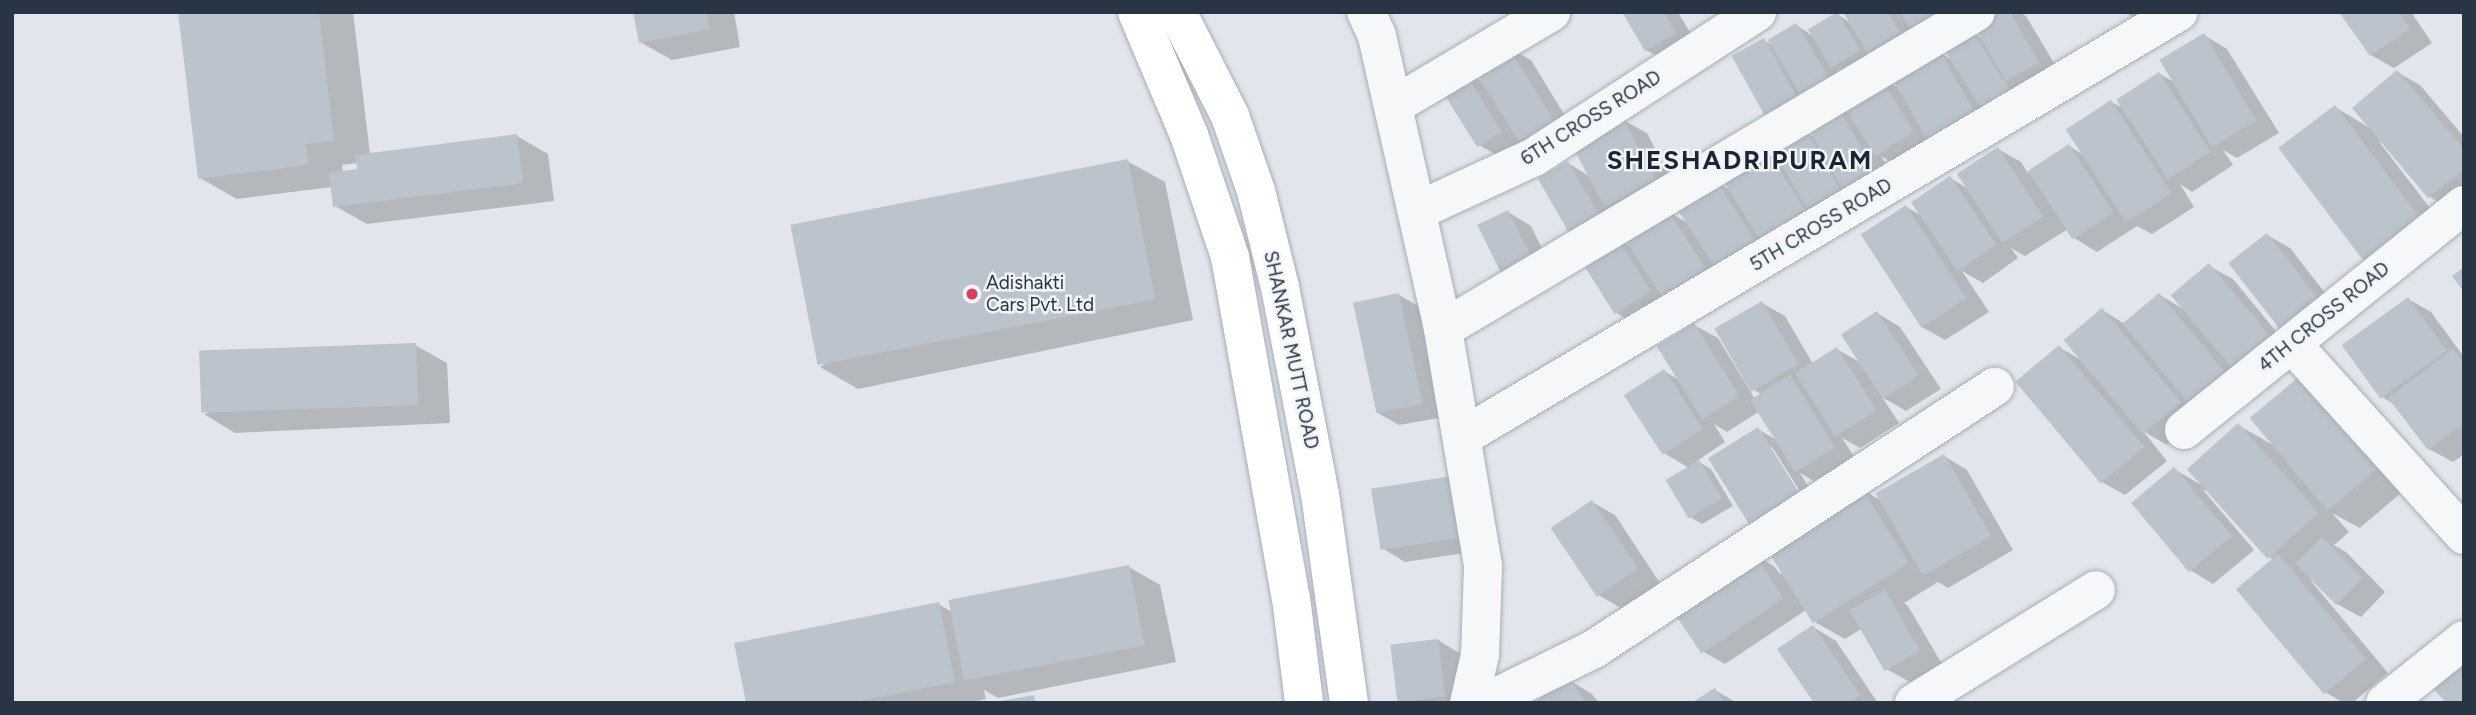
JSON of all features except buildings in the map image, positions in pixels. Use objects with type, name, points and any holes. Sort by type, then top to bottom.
[{"type":"main road","points":[[1137,12],[1189,135],[1230,257],[1291,598],[1304,703]]},
{"type":"main road","name":"SHANKAR MUTT ROAD","points":[[1177,12],[1230,116],[1256,191],[1280,287],[1320,494],[1349,703]]},
{"type":"main road","points":[[1189,135],[1230,116]]},
{"type":"street","points":[[1366,12],[1377,36],[1443,329],[1483,566],[1480,655],[1469,703]]},
{"type":"street","points":[[1393,106],[1551,12]]},
{"type":"street","name":"6TH CROSS ROAD","points":[[1418,211],[1534,157],[1757,12]]},
{"type":"street","points":[[1443,329],[1976,12]]},
{"type":"street","name":"5TH CROSS ROAD","points":[[1462,437],[2179,12]]},
{"type":"street","name":"4TH CROSS ROAD","points":[[2184,430],[2464,205]]},
{"type":"street","points":[[2292,344],[2464,535]]},
{"type":"street","points":[[1484,703],[1594,649],[1995,387]]},
{"type":"street","points":[[1934,698],[2096,590]]},
{"type":"street","points":[[2385,703],[2464,640]]},
{"type":"place","name":"Adishakti Cars Pvt. Ltd","points":[[972,294]]},
{"type":"district","name":"SHESHADRIPURAM","points":[[1740,161]]}]
